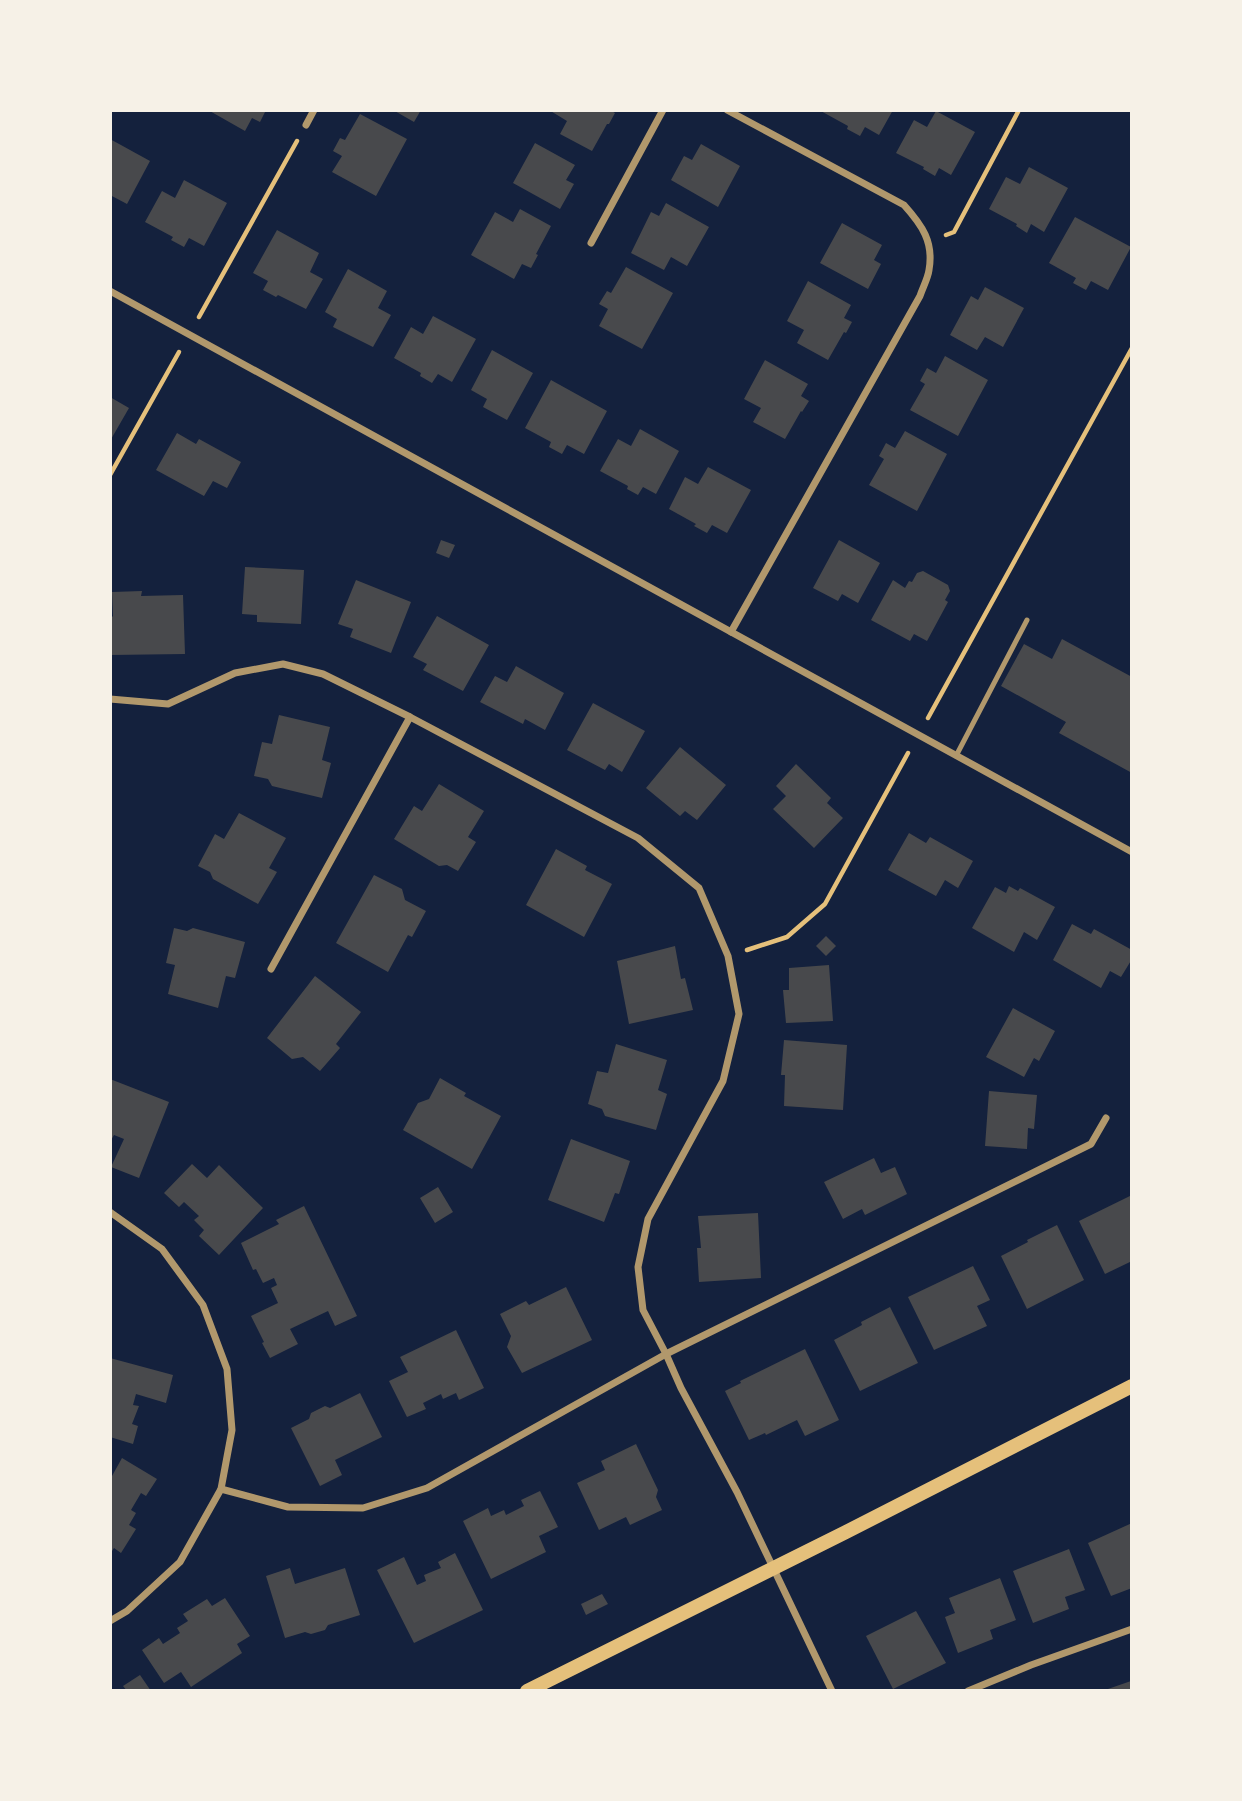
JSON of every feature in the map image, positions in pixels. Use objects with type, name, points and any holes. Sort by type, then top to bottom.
[{"type":"main road","points":[[527,1691],[1132,1386]]},
{"type":"street","points":[[306,125],[314,110]]},
{"type":"street","points":[[591,243],[663,110]]},
{"type":"street","points":[[727,110],[904,205],[929,240],[929,270],[920,296],[731,632]]},
{"type":"street","points":[[110,292],[1132,852]]},
{"type":"street","points":[[110,699],[169,704],[235,673],[283,664],[323,674],[638,838],[699,888],[728,956],[739,1014],[723,1081],[648,1219],[638,1267],[643,1310],[737,1492],[832,1691]]},
{"type":"street","points":[[271,969],[410,717]]},
{"type":"street","points":[[221,1489],[288,1507],[363,1508],[428,1488],[666,1354],[1091,1144],[1106,1118]]},
{"type":"street","points":[[110,1212],[162,1249],[203,1305],[227,1369],[232,1430],[221,1489],[180,1562],[127,1611],[110,1621]]},
{"type":"street","points":[[968,1691],[1132,1629]]},
{"type":"lane","points":[[957,756],[1027,620]]},
{"type":"path","points":[[929,240],[954,232],[1018,110]]},
{"type":"path","points":[[110,475],[306,125]]},
{"type":"path","points":[[728,956],[787,937],[825,904],[1132,348]]},
{"type":"building","points":[[208,110],[266,110],[260,122],[252,118],[245,131]]},
{"type":"building","points":[[393,110],[421,110],[414,122]]},
{"type":"building","points":[[549,110],[610,110],[615,113],[592,151],[560,134],[567,121]]},
{"type":"building","points":[[819,110],[893,110],[879,135],[865,127],[860,136]]},
{"type":"building","points":[[936,111],[975,132],[951,175],[939,168],[935,176],[923,169],[924,167],[896,153],[914,120],[927,127]]},
{"type":"building","points":[[360,114],[407,139],[376,196],[332,172],[342,156],[333,151],[340,138],[345,140]]},
{"type":"building","points":[[110,139],[150,161],[127,204],[110,195]]},
{"type":"building","points":[[535,143],[575,165],[566,180],[574,184],[560,209],[513,183]]},
{"type":"building","points":[[701,144],[740,166],[718,207],[671,180],[684,156],[692,160]]},
{"type":"building","points":[[1029,167],[1068,188],[1044,232],[1031,224],[1027,233],[1016,226],[1017,224],[989,209],[1006,177],[1020,184]]},
{"type":"building","points":[[184,180],[227,203],[204,246],[189,238],[184,247],[171,240],[173,237],[145,222],[162,191],[175,198]]},
{"type":"building","points":[[666,203],[709,227],[687,266],[671,257],[664,270],[631,253],[651,212],[659,216]]},
{"type":"building","points":[[520,209],[551,226],[531,268],[522,264],[514,279],[471,255],[495,212],[513,222]]},
{"type":"building","points":[[1075,217],[1131,247],[1108,290],[1091,281],[1086,290],[1073,283],[1076,278],[1049,263]]},
{"type":"building","points":[[842,223],[882,245],[874,260],[881,264],[868,289],[820,263]]},
{"type":"building","points":[[277,230],[319,253],[310,272],[323,279],[306,309],[263,290],[268,281],[253,273]]},
{"type":"building","points":[[626,267],[673,293],[642,349],[599,326],[608,309],[599,304],[607,291],[611,293]]},
{"type":"building","points":[[348,269],[387,291],[378,308],[391,315],[373,347],[333,327],[337,319],[325,312]]},
{"type":"building","points":[[808,281],[851,305],[844,318],[852,322],[828,360],[797,343],[804,330],[787,321]]},
{"type":"building","points":[[985,287],[1024,308],[1003,347],[985,337],[977,350],[950,335],[971,296],[978,300]]},
{"type":"building","points":[[433,316],[476,339],[452,382],[438,374],[432,383],[420,376],[421,373],[394,358],[411,327],[423,334]]},
{"type":"building","points":[[492,350],[533,373],[507,420],[483,407],[487,399],[471,390]]},
{"type":"building","points":[[945,356],[988,380],[958,436],[910,410],[925,384],[920,381],[927,368],[936,373]]},
{"type":"building","points":[[765,360],[808,384],[801,396],[809,401],[785,439],[753,422],[761,408],[744,399]]},
{"type":"building","points":[[551,380],[607,411],[584,454],[567,445],[562,454],[549,447],[551,442],[525,428]]},
{"type":"building","points":[[110,397],[129,408],[110,441]]},
{"type":"building","points":[[640,429],[679,451],[656,494],[643,487],[638,495],[627,489],[628,486],[600,471],[618,439],[631,446]]},
{"type":"building","points":[[905,431],[947,454],[917,511],[869,485],[884,459],[879,456],[886,443],[895,448]]},
{"type":"building","points":[[177,433],[196,444],[199,439],[241,462],[227,488],[213,481],[204,496],[156,470]]},
{"type":"building","points":[[708,467],[751,490],[727,533],[712,525],[707,533],[669,509],[685,477],[698,484]]},
{"type":"building","points":[[441,540],[455,545],[449,558],[436,553]]},
{"type":"building","points":[[839,540],[880,563],[858,603],[842,594],[838,601],[813,588]]},
{"type":"building","points":[[245,567],[304,570],[301,624],[257,622],[257,615],[242,614]]},
{"type":"building","points":[[923,571],[948,585],[950,591],[945,600],[948,602],[927,641],[914,634],[910,641],[871,620],[893,580],[905,588],[917,573]]},
{"type":"building","points":[[356,580],[411,602],[391,653],[350,637],[353,629],[338,624]]},
{"type":"building","points":[[142,591],[141,596],[183,595],[185,654],[110,655],[112,592]]},
{"type":"building","points":[[437,616],[489,645],[463,691],[423,670],[427,664],[413,657]]},
{"type":"building","points":[[1062,639],[1132,677],[1132,773],[1059,733],[1066,722],[1001,686],[1024,644],[1052,659]]},
{"type":"building","points":[[516,666],[564,693],[545,730],[525,719],[523,724],[480,702],[495,676],[507,682]]},
{"type":"building","points":[[593,703],[645,731],[622,772],[609,764],[605,770],[567,750]]},
{"type":"building","points":[[279,715],[330,727],[322,760],[331,763],[322,798],[272,786],[268,779],[254,776],[262,742],[272,744]]},
{"type":"building","points":[[680,747],[726,785],[697,820],[685,811],[680,816],[646,788]]},
{"type":"building","points":[[796,764],[831,798],[827,803],[843,818],[814,848],[773,809],[786,796],[776,786]]},
{"type":"building","points":[[439,784],[484,811],[468,837],[476,842],[458,871],[447,865],[439,866],[394,839],[414,806],[422,811]]},
{"type":"building","points":[[239,813],[286,838],[269,868],[277,872],[258,904],[213,879],[210,872],[198,866],[215,834],[224,839]]},
{"type":"building","points":[[909,833],[926,843],[930,837],[973,861],[958,888],[945,880],[936,896],[888,870]]},
{"type":"building","points":[[556,849],[587,866],[585,870],[612,884],[584,937],[526,905]]},
{"type":"building","points":[[374,875],[402,889],[405,900],[426,911],[412,937],[408,935],[388,972],[336,943]]},
{"type":"building","points":[[1009,886],[1018,891],[1020,888],[1055,907],[1037,940],[1024,932],[1014,952],[972,928],[995,887],[1006,893]]},
{"type":"building","points":[[1072,924],[1091,934],[1094,929],[1132,950],[1132,959],[1121,977],[1110,971],[1101,988],[1053,960]]},
{"type":"building","points":[[174,928],[187,931],[193,928],[245,942],[235,978],[226,976],[218,1008],[168,994],[175,965],[166,963]]},
{"type":"building","points":[[826,936],[836,946],[826,956],[816,946]]},
{"type":"building","points":[[675,946],[681,979],[685,978],[693,1010],[629,1024],[617,961]]},
{"type":"building","points":[[829,965],[833,1021],[786,1023],[783,990],[789,990],[789,968]]},
{"type":"building","points":[[315,976],[361,1012],[336,1044],[340,1048],[320,1071],[303,1057],[292,1059],[267,1038]]},
{"type":"building","points":[[1013,1008],[1055,1031],[1039,1061],[1034,1058],[1024,1077],[986,1057]]},
{"type":"building","points":[[784,1040],[847,1045],[843,1110],[784,1106],[785,1075],[781,1075]]},
{"type":"building","points":[[616,1044],[667,1060],[658,1090],[667,1094],[656,1130],[605,1116],[602,1109],[588,1104],[597,1071],[608,1073]]},
{"type":"building","points":[[440,1078],[466,1093],[464,1096],[501,1116],[472,1169],[403,1130],[418,1103],[429,1099]]},
{"type":"building","points":[[110,1079],[169,1102],[139,1178],[111,1167],[124,1139],[114,1135],[110,1142]]},
{"type":"building","points":[[989,1091],[1037,1095],[1034,1129],[1028,1128],[1027,1149],[985,1146]]},
{"type":"building","points":[[571,1139],[630,1161],[619,1194],[615,1193],[604,1222],[548,1200]]},
{"type":"building","points":[[874,1158],[881,1173],[895,1167],[907,1194],[865,1215],[862,1209],[843,1219],[824,1182]]},
{"type":"building","points":[[192,1164],[207,1178],[219,1165],[263,1208],[219,1255],[199,1236],[204,1230],[194,1220],[199,1216],[184,1202],[179,1207],[164,1193]]},
{"type":"building","points":[[438,1187],[453,1212],[435,1223],[420,1198]]},
{"type":"building","points":[[1132,1195],[1132,1261],[1105,1274],[1079,1221]]},
{"type":"building","points":[[304,1206],[357,1316],[335,1326],[328,1311],[290,1329],[298,1344],[270,1358],[251,1316],[278,1303],[271,1288],[277,1285],[274,1278],[263,1283],[256,1269],[253,1270],[241,1243],[279,1224],[276,1220]]},
{"type":"building","points":[[758,1213],[761,1278],[699,1282],[697,1248],[701,1248],[698,1216]]},
{"type":"building","points":[[1057,1225],[1084,1280],[1027,1309],[1001,1256]]},
{"type":"building","points":[[973,1266],[990,1300],[977,1306],[987,1326],[934,1350],[908,1297]]},
{"type":"building","points":[[566,1287],[592,1340],[522,1373],[507,1347],[511,1336],[500,1314],[526,1301],[529,1305]]},
{"type":"building","points":[[890,1307],[918,1363],[860,1391],[834,1340]]},
{"type":"building","points":[[456,1330],[484,1388],[459,1400],[456,1393],[443,1399],[441,1394],[423,1403],[426,1409],[407,1417],[389,1381],[408,1372],[400,1357]]},
{"type":"building","points":[[805,1349],[839,1420],[805,1436],[797,1420],[749,1440],[725,1391]]},
{"type":"building","points":[[110,1358],[173,1375],[166,1403],[136,1394],[133,1405],[139,1406],[132,1424],[138,1426],[133,1444],[110,1437]]},
{"type":"building","points":[[360,1393],[382,1437],[335,1460],[342,1475],[320,1486],[291,1428],[309,1419],[311,1413],[325,1406],[330,1408]]},
{"type":"building","points":[[636,1444],[658,1490],[656,1497],[662,1510],[630,1525],[626,1517],[599,1530],[577,1483],[605,1470],[601,1461]]},
{"type":"building","points":[[122,1458],[157,1479],[146,1496],[141,1493],[131,1510],[136,1513],[129,1525],[136,1529],[121,1553],[114,1548],[110,1554],[110,1475],[112,1476]]},
{"type":"building","points":[[540,1491],[558,1527],[539,1536],[546,1552],[491,1579],[463,1521],[488,1508],[491,1516],[504,1510],[506,1515],[524,1506],[521,1500]]},
{"type":"building","points":[[1132,1523],[1132,1588],[1111,1596],[1088,1543]]},
{"type":"building","points":[[1069,1549],[1085,1590],[1065,1597],[1069,1609],[1033,1623],[1013,1571]]},
{"type":"building","points":[[455,1553],[483,1610],[414,1643],[377,1570],[404,1557],[417,1585],[426,1581],[424,1575],[441,1568],[438,1562]]},
{"type":"building","points":[[290,1568],[295,1584],[345,1568],[360,1615],[328,1625],[325,1630],[285,1638],[266,1576]]},
{"type":"building","points":[[1000,1578],[1016,1620],[990,1630],[993,1639],[958,1653],[945,1617],[955,1613],[949,1598]]},
{"type":"building","points":[[602,1594],[608,1604],[586,1615],[581,1604]]},
{"type":"building","points":[[225,1598],[250,1636],[237,1644],[242,1653],[191,1687],[181,1672],[164,1683],[142,1650],[159,1638],[163,1644],[180,1633],[177,1628],[188,1621],[183,1614],[207,1599],[212,1606]]},
{"type":"building","points":[[916,1611],[946,1663],[893,1689],[866,1636]]},
{"type":"building","points":[[140,1675],[151,1691],[127,1691],[123,1686]]},
{"type":"building","points":[[1131,1681],[1132,1691],[1105,1691],[1105,1690]]}]
